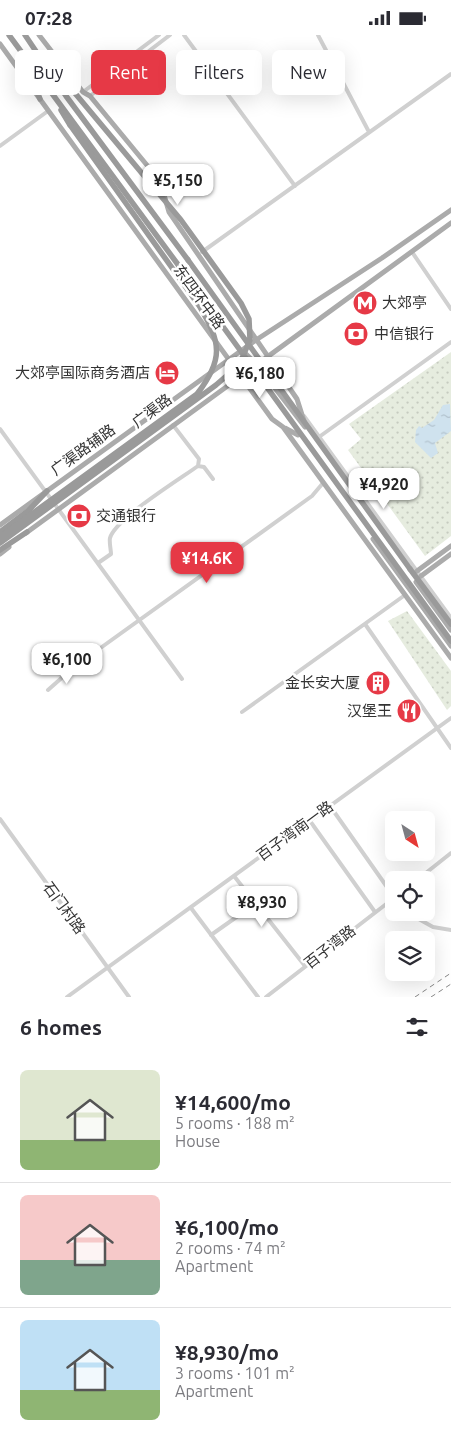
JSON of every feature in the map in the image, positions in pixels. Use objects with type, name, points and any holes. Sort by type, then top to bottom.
[{"type":"highway","name":"东四环中路","points":[[9,35],[21,50]]},
{"type":"highway","name":"东四环中路","points":[[25,35],[66,96],[188,259],[451,624]]},
{"type":"highway","name":"广渠路","points":[[0,543],[216,385],[239,365],[250,340],[249,319],[212,262],[147,177],[34,47]]},
{"type":"highway","points":[[39,95],[40,99]]},
{"type":"highway","name":"广渠路","points":[[0,537],[196,394],[214,365],[216,352],[215,333],[200,307],[70,125],[52,95]]},
{"type":"highway","name":"东四环中路","points":[[53,95],[451,641]]},
{"type":"highway","points":[[0,532],[29,510],[46,491]]},
{"type":"highway","points":[[0,550],[27,532]]},
{"type":"main road","name":"东四环中路","points":[[39,35],[83,92],[90,96],[160,181],[169,212],[297,399],[302,413]]},
{"type":"main road","name":"东四环中路","points":[[0,44],[272,419],[282,427],[451,658]]},
{"type":"main road","points":[[229,360],[451,210]]},
{"type":"main road","name":"广渠路","points":[[0,554],[59,508],[451,223]]},
{"type":"main road","points":[[173,425],[173,419],[178,412],[248,360],[256,340]]},
{"type":"main road","points":[[242,350],[251,369],[274,402],[451,646]]},
{"type":"main road","name":"广渠路辅路","points":[[0,525],[229,360]]},
{"type":"main road","points":[[248,360],[257,365],[306,428],[451,631]]},
{"type":"main road","points":[[199,407],[202,398],[211,387]]},
{"type":"main road","points":[[274,402],[281,398]]},
{"type":"main road","points":[[302,413],[306,428]]},
{"type":"main road","points":[[282,427],[298,435]]},
{"type":"main road","points":[[417,571],[451,547]]},
{"type":"main road","points":[[421,576],[451,554]]},
{"type":"street","points":[[83,92],[159,35]]},
{"type":"street","points":[[90,96],[170,35]]},
{"type":"street","points":[[184,35],[295,185]]},
{"type":"street","points":[[318,35],[369,132]]},
{"type":"street","points":[[198,255],[451,74]]},
{"type":"street","points":[[0,146],[48,111]]},
{"type":"street","points":[[412,251],[451,309]]},
{"type":"street","points":[[319,437],[451,342]]},
{"type":"street","name":"东四环中路","points":[[302,413],[451,618]]},
{"type":"street","points":[[173,425],[199,459],[198,467]]},
{"type":"street","points":[[0,429],[182,679]]},
{"type":"street","points":[[98,563],[111,554],[110,538],[120,524],[198,467],[204,467],[213,479]]},
{"type":"street","points":[[48,690],[74,667],[312,496],[323,483]]},
{"type":"street","points":[[242,712],[405,595]]},
{"type":"street","points":[[364,624],[451,748]]},
{"type":"street","name":"百子湾南一路","points":[[67,997],[451,718]]},
{"type":"street","points":[[330,806],[385,884]]},
{"type":"street","name":"石门村路","points":[[0,819],[129,997]]},
{"type":"street","points":[[310,821],[375,912]]},
{"type":"street","points":[[429,871],[450,855]]},
{"type":"street","points":[[234,876],[305,967]]},
{"type":"street","points":[[211,935],[255,904]]},
{"type":"street","name":"百子湾路","points":[[266,997],[385,904]]},
{"type":"street","points":[[191,908],[258,997]]},
{"type":"street","points":[[422,921],[433,927],[451,930]]},
{"type":"shaded area","points":[[451,352],[451,536],[425,556],[348,450],[361,439],[349,424]]},
{"type":"shaded area","points":[[407,611],[451,671],[451,706],[447,710],[388,621]]},
{"type":"water","points":[[450,404],[451,431],[435,443],[438,453],[431,458],[415,442],[416,430],[419,426],[422,428],[434,420],[443,405]]},
{"type":"railway","points":[[415,997],[451,973]]},
{"type":"railway","points":[[431,997],[451,984]]},
{"type":"place","name":"大郊亭","points":[[365,303]]},
{"type":"place","name":"中信银行","points":[[356,334]]},
{"type":"place","name":"大郊亭国际商务酒店","points":[[167,373]]},
{"type":"place","name":"交通银行","points":[[79,516]]},
{"type":"place","name":"金长安大厦","points":[[378,683]]},
{"type":"place","name":"汉堡王","points":[[409,711]]}]
